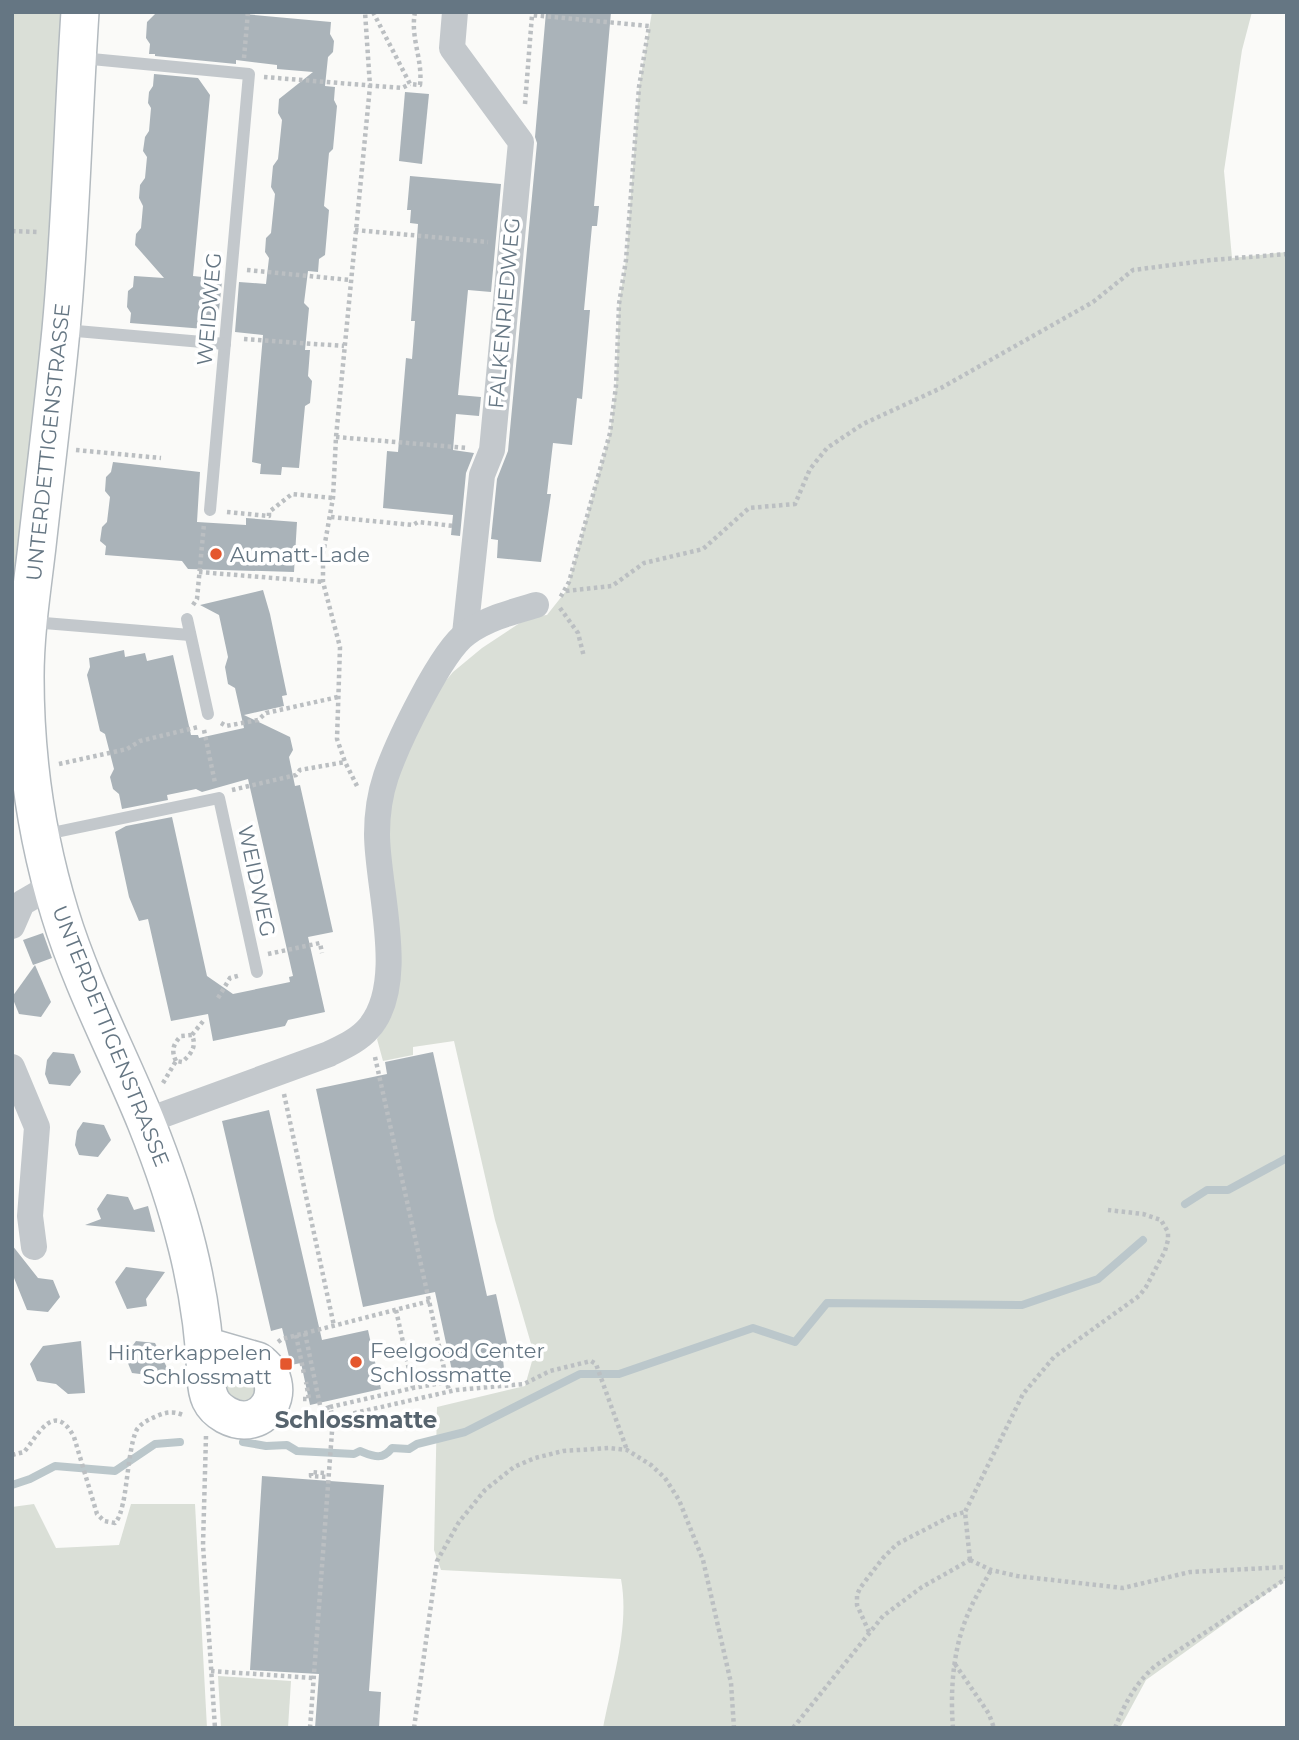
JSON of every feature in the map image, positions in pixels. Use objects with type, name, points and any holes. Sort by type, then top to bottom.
[{"type":"street","name":"UNTERDETTIGENSTRASSE","points":[[80,12],[69,237],[28,621],[25,673],[27,742],[53,886],[73,952],[155,1117],[190,1253],[205,1346]]},
{"type":"street","points":[[455,12],[452,48],[521,142]]},
{"type":"street","name":"FALKENRIEDWEG","points":[[465,634],[482,475],[492,450],[521,142]]},
{"type":"street","points":[[155,1117],[329,1055],[353,1042],[369,1029],[381,1005],[388,968],[377,835],[386,778],[393,760],[431,680],[465,634],[488,620],[536,605]]},
{"type":"street","points":[[12,926],[22,903],[53,886]]},
{"type":"street","points":[[12,1067],[37,1127],[30,1216],[34,1247]]},
{"type":"lane","points":[[77,58],[246,73]]},
{"type":"lane","name":"WEIDWEG","points":[[210,510],[246,73]]},
{"type":"lane","points":[[61,329],[225,341]]},
{"type":"lane","points":[[187,619],[205,720]]},
{"type":"lane","points":[[28,621],[190,635]]},
{"type":"lane","points":[[42,835],[218,796]]},
{"type":"lane","name":"WEIDWEG","points":[[218,796],[257,972]]},
{"type":"path","points":[[248,12],[246,73],[269,78],[402,88],[410,84],[420,85],[422,68],[413,29],[415,12]]},
{"type":"path","points":[[365,12],[370,86],[344,346],[333,498],[323,554],[323,582],[340,647],[337,739],[345,762],[365,801],[378,819]]},
{"type":"path","points":[[373,12],[410,84]]},
{"type":"path","points":[[521,142],[532,15],[649,26],[639,87],[610,433],[566,591],[556,602],[578,633],[584,657]]},
{"type":"path","points":[[355,230],[510,244]]},
{"type":"path","points":[[566,591],[612,586],[644,563],[703,549],[749,508],[795,504],[810,469],[827,448],[863,424],[941,388],[1093,302],[1133,270],[1287,254]]},
{"type":"path","points":[[261,272],[350,280]]},
{"type":"path","points":[[225,341],[344,346]]},
{"type":"path","points":[[336,437],[466,448]]},
{"type":"path","points":[[68,449],[161,458]]},
{"type":"path","points":[[247,514],[268,516],[269,512],[292,494],[333,498]]},
{"type":"path","points":[[187,619],[197,599],[204,519],[210,510]]},
{"type":"path","points":[[331,517],[477,528]]},
{"type":"path","points":[[200,572],[323,582]]},
{"type":"path","points":[[232,725],[258,720],[266,712],[338,697]]},
{"type":"path","points":[[49,766],[127,749],[139,741],[205,720],[218,796]]},
{"type":"path","points":[[244,788],[296,775],[300,770],[345,762]]},
{"type":"path","points":[[254,957],[320,943],[322,953]]},
{"type":"path","points":[[218,998],[230,978],[257,972]]},
{"type":"path","points":[[176,1062],[173,1054],[175,1042],[181,1036],[192,1035],[204,1020]]},
{"type":"path","points":[[369,1029],[449,1391]]},
{"type":"path","points":[[176,1062],[182,1062],[191,1054],[195,1042],[192,1035]]},
{"type":"path","points":[[155,1117],[158,1093],[176,1062]]},
{"type":"path","points":[[279,1072],[334,1326]]},
{"type":"path","points":[[970,1560],[965,1512],[1023,1394],[1054,1357],[1139,1296],[1157,1268],[1168,1240],[1165,1224],[1143,1214],[1108,1210]]},
{"type":"path","points":[[282,1339],[430,1301]]},
{"type":"path","points":[[396,1310],[413,1388]]},
{"type":"path","points":[[305,1334],[321,1410],[447,1382]]},
{"type":"path","points":[[332,1418],[449,1391],[524,1384],[550,1371],[591,1361],[596,1364],[627,1450]]},
{"type":"path","points":[[310,1728],[332,1418],[330,1407]]},
{"type":"path","points":[[12,1455],[24,1452],[42,1427],[57,1422],[67,1426],[82,1463],[97,1514],[112,1524],[119,1518],[130,1469],[134,1435],[145,1421],[169,1412],[188,1417]]},
{"type":"path","points":[[206,1425],[203,1545],[215,1728]]},
{"type":"path","points":[[414,1728],[438,1560],[459,1522],[485,1490],[514,1467],[563,1451],[593,1448],[627,1450],[651,1465],[665,1478],[679,1500],[703,1560],[731,1683],[734,1728]]},
{"type":"path","points":[[869,1632],[857,1605],[857,1595],[875,1568],[897,1545],[951,1516],[965,1512]]},
{"type":"path","points":[[970,1560],[991,1570],[1044,1580],[1123,1588],[1190,1572],[1287,1567]]},
{"type":"path","points":[[793,1728],[883,1616],[913,1593],[970,1560]]},
{"type":"path","points":[[953,1728],[951,1706],[962,1627],[991,1570]]},
{"type":"path","points":[[1115,1728],[1126,1700],[1139,1680],[1155,1666],[1287,1578]]},
{"type":"path","points":[[955,1663],[989,1714],[994,1728]]},
{"type":"path","points":[[211,1671],[314,1678]]},
{"type":"shaded area","points":[[12,12],[68,12],[64,93],[12,682]]},
{"type":"shaded area","points":[[652,12],[1252,12],[1242,50],[1224,171],[1232,258],[1287,252],[1287,1579],[1146,1680],[1120,1728],[603,1728],[622,1635],[621,1579],[441,1570],[434,1550],[437,1407],[525,1386],[534,1354],[495,1220],[454,1041],[413,1047],[413,1055],[383,1061],[377,1039],[391,1012],[385,838],[389,795],[434,695],[453,672],[482,648],[529,617],[547,615],[566,591],[610,433],[639,87]]},
{"type":"shaded area","points":[[217,1367],[247,1373],[258,1392],[252,1400],[241,1404],[226,1394]]},
{"type":"shaded area","points":[[34,1504],[56,1548],[119,1545],[131,1504],[195,1504],[207,1728],[12,1728],[12,1507]]},
{"type":"shaded area","points":[[218,1676],[291,1681],[288,1728],[221,1728]]},
{"type":"building","points":[[157,12],[233,13],[331,22],[333,52],[328,57],[325,86],[335,87],[334,100],[337,106],[324,206],[329,210],[325,255],[319,259],[318,272],[308,271],[304,303],[309,308],[305,350],[310,350],[310,403],[305,406],[299,468],[282,467],[281,475],[260,474],[261,464],[252,462],[263,335],[235,332],[239,282],[266,284],[269,258],[265,252],[266,238],[271,233],[275,194],[271,187],[273,166],[278,159],[282,120],[278,113],[279,99],[313,72],[277,69],[277,65],[236,60],[236,64],[149,54],[147,22]]},
{"type":"building","points":[[546,12],[611,12],[594,206],[599,206],[597,226],[592,226],[584,310],[590,310],[582,399],[577,398],[572,445],[553,443],[547,494],[551,494],[541,562],[497,558],[498,540],[491,539],[497,479],[508,451],[537,143],[535,137]]},
{"type":"building","points":[[154,74],[198,78],[210,95],[193,276],[222,281],[217,330],[130,323],[128,291],[133,287],[134,276],[164,278],[135,245],[136,234],[141,228],[143,206],[139,198],[140,185],[145,178],[147,157],[143,151],[145,137],[149,131],[151,108],[148,103]]},
{"type":"building","points":[[405,92],[429,94],[422,164],[399,161]]},
{"type":"building","points":[[410,176],[501,184],[491,292],[468,290],[458,395],[481,397],[479,416],[456,414],[453,450],[474,453],[466,473],[460,536],[451,535],[453,515],[383,508],[387,451],[398,452],[406,358],[412,359],[415,321],[411,321],[418,224],[410,223],[411,210],[407,210]]},
{"type":"building","points":[[113,462],[200,472],[197,522],[246,525],[246,518],[297,522],[294,572],[188,569],[182,561],[105,555],[106,546],[100,541],[102,527],[107,522],[110,497],[105,491],[106,477],[111,472]]},
{"type":"building","points":[[263,590],[287,695],[282,696],[284,706],[244,715],[290,737],[293,750],[289,757],[295,786],[300,785],[333,932],[308,937],[325,1012],[288,1020],[285,1026],[213,1041],[208,1014],[171,1021],[148,919],[139,921],[129,897],[115,832],[126,826],[172,817],[207,976],[233,994],[290,982],[289,977],[293,976],[248,779],[202,792],[196,789],[167,795],[168,800],[122,809],[119,794],[113,789],[110,777],[114,769],[105,734],[100,731],[87,675],[89,658],[124,650],[125,657],[145,653],[147,661],[173,655],[191,735],[198,735],[199,738],[244,728],[235,688],[228,684],[225,667],[228,657],[219,615],[200,605]]},
{"type":"building","points":[[43,933],[52,958],[33,965],[23,940]]},
{"type":"building","points":[[35,965],[51,1002],[41,1017],[19,1014],[12,997]]},
{"type":"building","points":[[53,1052],[74,1054],[81,1072],[70,1086],[49,1084],[45,1074],[47,1060]]},
{"type":"building","points":[[433,1052],[487,1296],[496,1294],[510,1357],[503,1359],[504,1369],[454,1380],[435,1292],[363,1307],[316,1089],[387,1074],[385,1062]]},
{"type":"building","points":[[269,1110],[322,1340],[368,1330],[381,1389],[310,1405],[301,1363],[291,1365],[282,1328],[271,1331],[222,1121]]},
{"type":"building","points":[[83,1122],[104,1125],[111,1140],[98,1157],[79,1155],[75,1145],[77,1131]]},
{"type":"building","points":[[107,1194],[128,1197],[134,1210],[148,1206],[155,1232],[85,1225],[101,1219],[97,1209]]},
{"type":"building","points":[[12,1245],[38,1278],[53,1280],[60,1297],[48,1312],[27,1310],[12,1273]]},
{"type":"building","points":[[126,1267],[165,1272],[146,1299],[147,1306],[127,1309],[115,1282]]},
{"type":"building","points":[[81,1341],[85,1393],[68,1394],[56,1384],[37,1381],[30,1364],[43,1346]]},
{"type":"building","points":[[136,1341],[155,1343],[172,1378],[132,1373],[125,1356]]},
{"type":"building","points":[[262,1476],[384,1485],[369,1691],[381,1692],[379,1728],[315,1728],[319,1674],[250,1670]]},
{"type":"waterway","points":[[1185,1204],[1207,1190],[1228,1190],[1287,1158]]},
{"type":"waterway","points":[[243,1442],[266,1446],[287,1445],[297,1451],[354,1454],[360,1451],[381,1456],[392,1448],[409,1449],[417,1444],[465,1432],[580,1374],[619,1374],[753,1328],[795,1342],[827,1303],[1022,1305],[1098,1279],[1143,1240]]},
{"type":"waterway","points":[[12,1485],[55,1466],[115,1471],[155,1444],[180,1442]]},
{"type":"place","name":"Aumatt-Lade","points":[[216,554]]},
{"type":"place","name":"Feelgood Center Schlossmatte","points":[[356,1362]]},
{"type":"place","name":"Hinterkappelen Schlossmatt","points":[[286,1364]]},
{"type":"district","name":"Schlossmatte","points":[[356,1420]]}]
